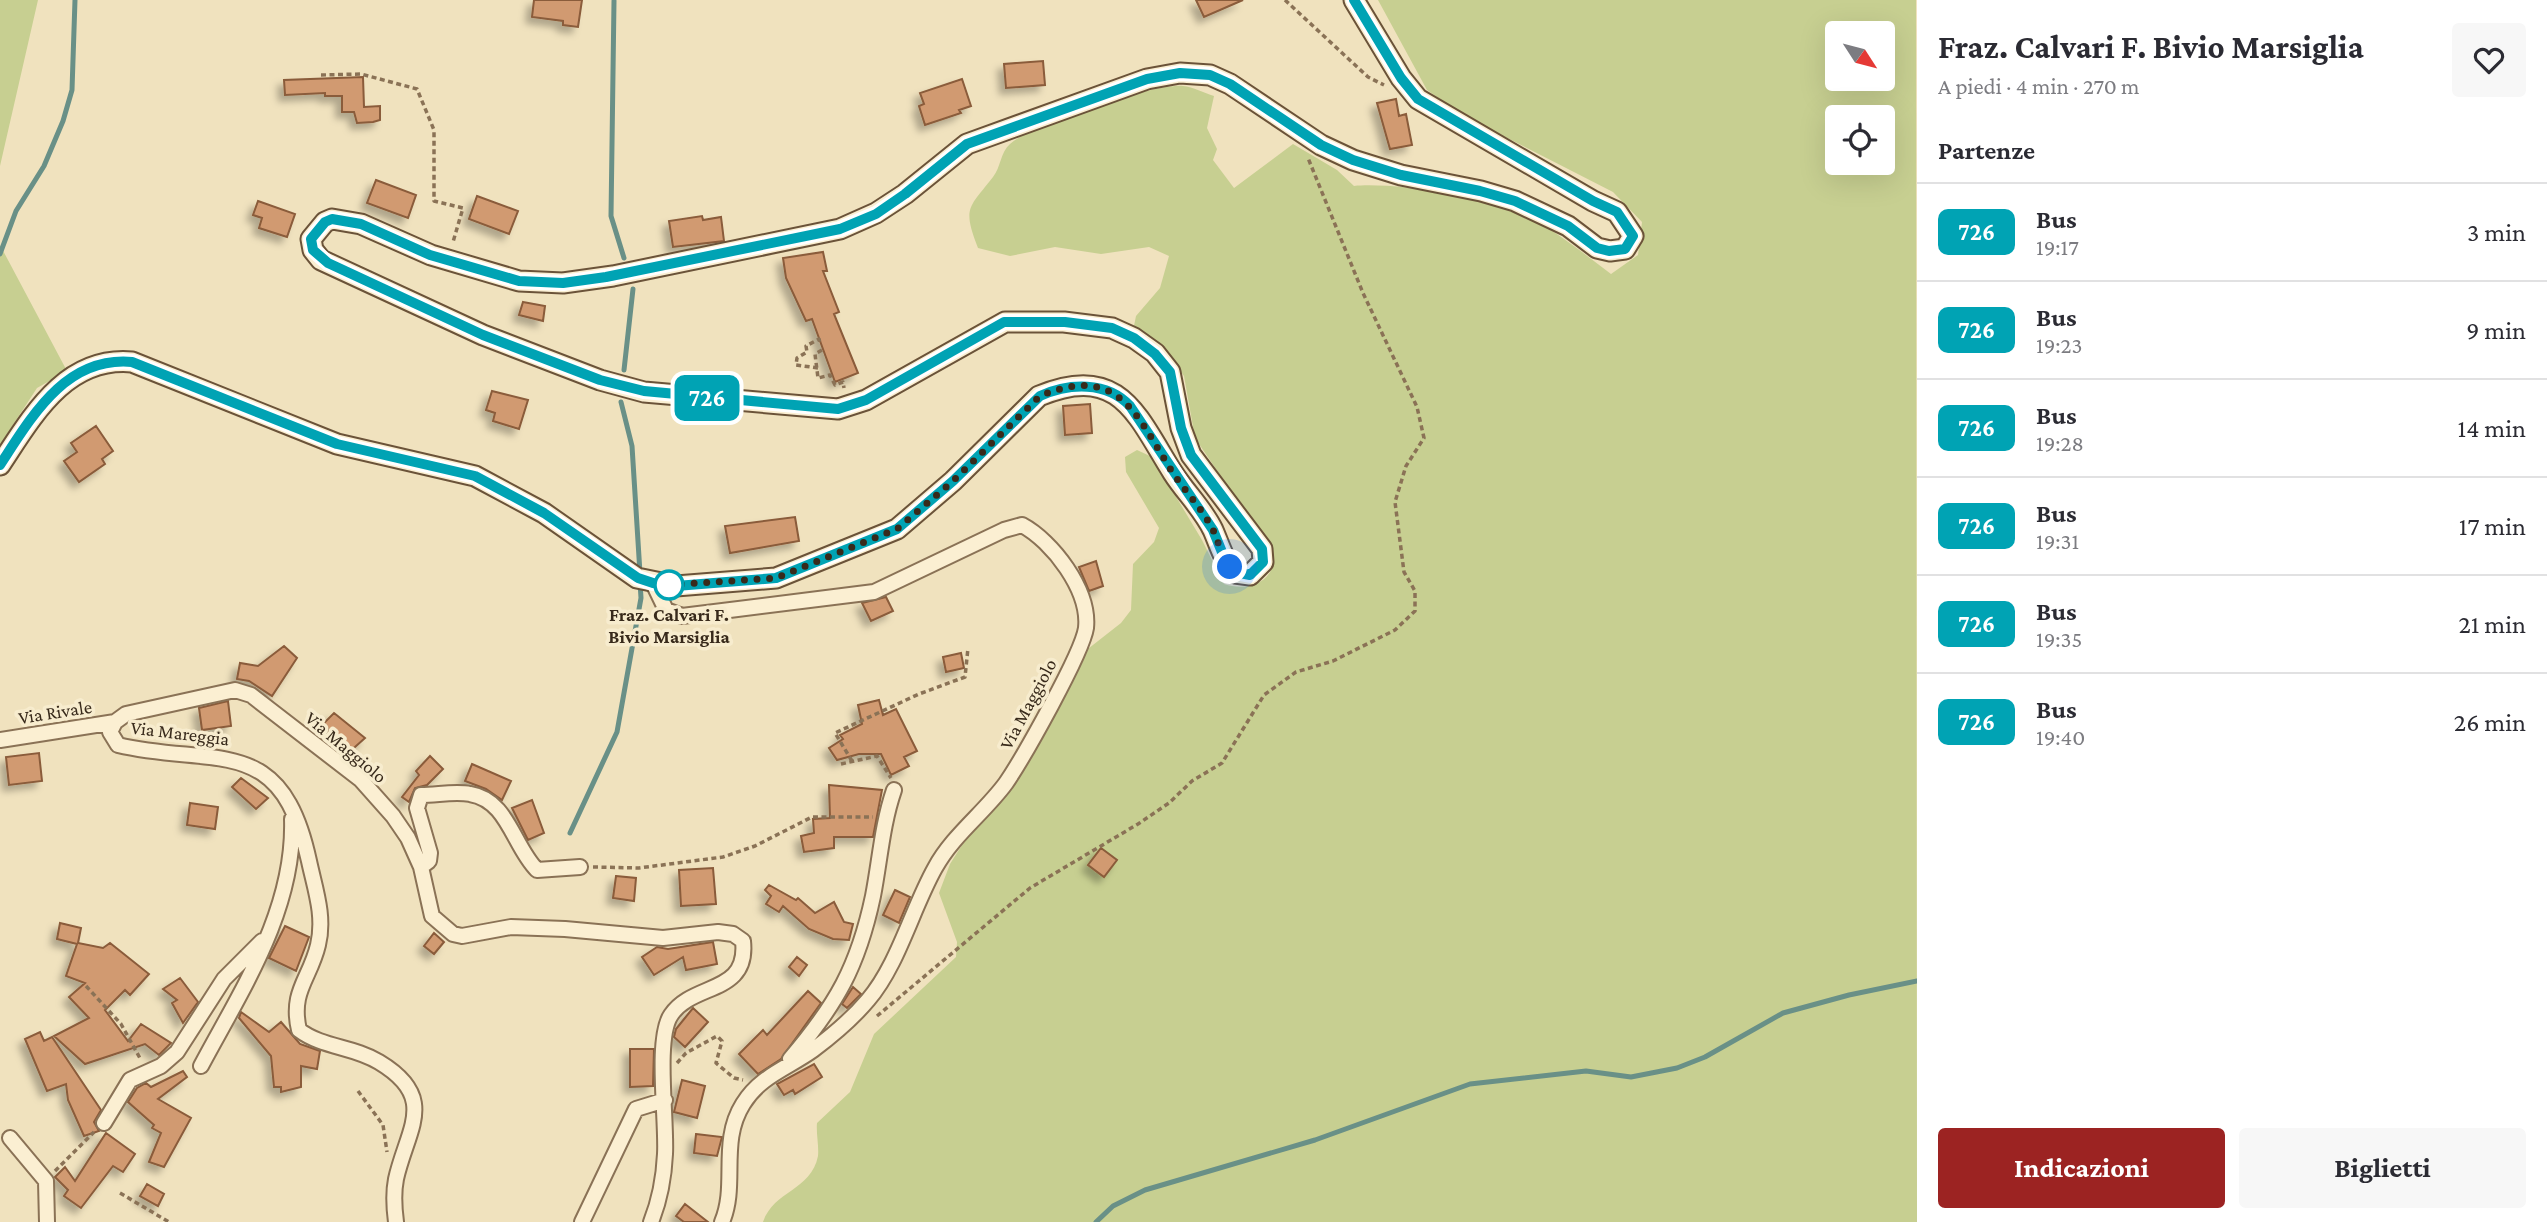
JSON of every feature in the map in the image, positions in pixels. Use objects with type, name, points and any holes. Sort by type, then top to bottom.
[{"type":"main road","points":[[0,465],[46,397],[62,384],[97,365],[132,362],[337,444],[475,476],[544,513],[647,581],[676,586],[776,578],[897,529],[953,481],[1040,396],[1052,390],[1080,387],[1112,391],[1130,406],[1184,490],[1202,512],[1213,530],[1222,556],[1235,572],[1250,575],[1258,570],[1264,556],[1259,542],[1191,455],[1181,428],[1170,372],[1155,354],[1134,338],[1112,328],[1040,320],[1004,322],[866,400],[838,409],[644,391],[600,380],[483,335],[328,263],[311,245],[319,226],[332,219],[351,222],[430,255],[519,281],[563,283],[606,277],[840,229],[876,214],[967,144],[1167,74],[1200,74],[1222,80],[1321,145],[1353,160],[1401,175],[1480,191],[1524,205],[1568,226],[1597,248],[1609,251],[1625,249],[1633,236],[1617,212],[1593,201],[1418,99],[1401,78],[1354,0]]},
{"type":"street","name":"Via Maggiolo","points":[[647,581],[666,610],[682,617],[863,594],[1022,525],[1041,535],[1074,578],[1084,610],[1086,627],[1079,647],[1022,756],[1005,784],[962,831],[935,869],[870,998],[811,1051],[760,1083],[743,1103],[731,1128],[722,1222]]},
{"type":"street","name":"Via Maggiolo","points":[[115,722],[126,713],[235,690],[251,695],[361,780],[393,816],[421,867],[432,916],[453,934],[462,936],[511,927],[663,938],[718,932],[733,934],[743,941],[745,955],[737,971],[722,986],[686,1000],[671,1015],[663,1034],[665,1155],[651,1222]]},
{"type":"street","name":"Via Rivale","points":[[0,740],[115,722]]},
{"type":"street","name":"Via Mareggia","points":[[115,722],[110,732],[118,745],[164,753],[231,758],[263,773],[275,784],[292,811],[308,854],[321,914],[318,946],[297,995],[295,1012],[299,1030],[311,1039],[356,1049],[380,1063],[412,1094],[415,1117],[410,1143],[396,1177],[393,1201],[396,1222]]},
{"type":"street","points":[[785,1065],[828,1015],[852,969],[873,897],[884,818],[894,790]]},
{"type":"street","points":[[421,867],[429,861],[430,853],[417,808],[421,794],[470,794],[495,805],[527,860],[537,870],[580,867]]},
{"type":"street","points":[[201,1066],[270,933],[292,855],[292,811]]},
{"type":"street","points":[[104,1123],[130,1080],[161,1066],[177,1052],[224,979],[270,933]]},
{"type":"street","points":[[582,1222],[636,1109],[665,1100]]},
{"type":"street","points":[[9,1138],[46,1181],[47,1222]]},
{"type":"path","points":[[1285,0],[1368,77],[1385,85]]},
{"type":"path","points":[[321,75],[361,74],[417,89],[434,130],[434,201],[463,208],[452,247]]},
{"type":"path","points":[[871,1020],[1030,888],[1138,824],[1169,803],[1192,781],[1222,763],[1264,695],[1296,672],[1333,661],[1395,630],[1415,611],[1415,591],[1404,572],[1395,502],[1406,466],[1424,438],[1417,407],[1392,360],[1311,168],[1303,132]]},
{"type":"path","points":[[818,368],[796,365],[797,358],[807,352],[806,346],[819,339],[820,343]]},
{"type":"path","points":[[822,350],[815,354],[818,378],[830,375],[835,385],[843,382],[844,388]]},
{"type":"path","points":[[852,761],[835,733],[919,694],[965,677],[968,648]]},
{"type":"path","points":[[841,764],[877,756],[890,776],[894,790]]},
{"type":"path","points":[[580,867],[639,868],[723,858],[755,846],[812,817],[884,818]]},
{"type":"path","points":[[86,986],[121,1024],[134,1044],[146,1072]]},
{"type":"path","points":[[665,1074],[686,1053],[717,1036],[722,1041],[716,1063],[734,1078],[760,1083]]},
{"type":"path","points":[[358,1091],[383,1125],[387,1153],[396,1177]]},
{"type":"path","points":[[46,1181],[104,1123]]},
{"type":"path","points":[[120,1193],[169,1222]]},
{"type":"green space","points":[[0,0],[38,0],[0,166]]},
{"type":"green space","points":[[1378,0],[1916,0],[1917,1222],[763,1222],[775,1203],[808,1177],[814,1168],[818,1156],[817,1123],[850,1092],[874,1034],[956,957],[957,942],[939,893],[950,864],[1084,652],[1121,623],[1131,610],[1133,564],[1154,542],[1159,528],[1126,472],[1125,457],[1137,450],[1152,457],[1202,540],[1224,584],[1242,587],[1258,583],[1265,579],[1273,565],[1274,555],[1195,438],[1184,376],[1163,348],[1134,326],[1136,316],[1160,288],[1169,256],[1149,247],[1101,254],[1055,247],[1010,256],[978,248],[970,224],[970,209],[996,173],[1007,148],[1022,136],[1094,107],[1147,91],[1183,86],[1214,96],[1207,128],[1217,149],[1213,160],[1234,188],[1293,144],[1337,170],[1354,186],[1392,186],[1440,192],[1487,202],[1523,214],[1558,234],[1611,274],[1638,255],[1642,222],[1613,192],[1464,116],[1427,90]]},
{"type":"green space","points":[[0,245],[67,371],[37,388],[0,445]]},
{"type":"building","points":[[534,0],[582,0],[578,27],[563,25],[563,21],[532,17]]},
{"type":"building","points":[[1196,0],[1243,0],[1204,17]]},
{"type":"building","points":[[1043,61],[1045,85],[1006,88],[1004,64]]},
{"type":"building","points":[[363,77],[364,107],[380,106],[380,120],[357,123],[354,112],[342,112],[342,96],[325,96],[325,93],[285,95],[284,80]]},
{"type":"building","points":[[962,79],[971,106],[959,110],[961,113],[925,125],[919,106],[924,104],[920,93]]},
{"type":"building","points":[[1396,99],[1399,116],[1406,114],[1412,145],[1390,149],[1377,103]]},
{"type":"building","points":[[376,180],[416,195],[408,218],[367,203]]},
{"type":"building","points":[[477,196],[518,211],[509,234],[469,219]]},
{"type":"building","points":[[258,201],[295,214],[287,237],[259,228],[262,218],[253,215]]},
{"type":"building","points":[[702,216],[703,220],[721,217],[724,241],[673,247],[669,221]]},
{"type":"building","points":[[823,252],[827,271],[823,271],[839,312],[834,314],[858,373],[835,382],[812,319],[806,321],[786,278],[783,258]]},
{"type":"building","points":[[523,302],[545,306],[543,321],[519,315]]},
{"type":"building","points":[[492,391],[528,400],[519,429],[493,421],[495,413],[486,410]]},
{"type":"building","points":[[1090,404],[1092,433],[1065,435],[1063,406]]},
{"type":"building","points":[[96,426],[113,451],[102,459],[105,464],[79,482],[64,461],[77,452],[71,443]]},
{"type":"building","points":[[795,517],[799,541],[730,553],[725,526]]},
{"type":"building","points":[[1096,561],[1103,586],[1089,591],[1079,567]]},
{"type":"building","points":[[886,597],[893,611],[871,621],[862,603]]},
{"type":"building","points":[[284,646],[297,658],[272,696],[249,681],[237,679],[240,663],[258,666]]},
{"type":"building","points":[[961,653],[964,668],[946,672],[943,657]]},
{"type":"building","points":[[879,700],[883,715],[896,709],[917,751],[904,757],[909,766],[891,775],[881,754],[859,754],[837,760],[829,748],[843,739],[840,735],[862,724],[858,705]]},
{"type":"building","points":[[228,701],[231,726],[202,730],[199,708]]},
{"type":"building","points":[[334,713],[365,738],[345,756],[325,739],[330,731],[324,723]]},
{"type":"building","points":[[39,753],[42,781],[9,785],[6,757]]},
{"type":"building","points":[[430,756],[443,769],[427,785],[415,788],[409,802],[402,797],[419,775],[416,771]]},
{"type":"building","points":[[472,764],[511,781],[502,800],[486,789],[465,781]]},
{"type":"building","points":[[241,778],[268,798],[256,809],[232,787]]},
{"type":"building","points":[[829,785],[882,790],[873,837],[834,837],[834,848],[804,852],[801,836],[814,833],[813,819],[830,818]]},
{"type":"building","points":[[532,800],[544,833],[528,840],[512,808]]},
{"type":"building","points":[[190,803],[218,807],[215,829],[187,825]]},
{"type":"building","points":[[1101,848],[1117,860],[1104,877],[1088,865]]},
{"type":"building","points":[[713,868],[716,904],[681,906],[679,870]]},
{"type":"building","points":[[616,876],[636,878],[634,901],[613,898]]},
{"type":"building","points":[[769,885],[796,900],[798,898],[815,913],[834,902],[844,922],[853,924],[849,940],[833,939],[809,929],[783,906],[779,912],[766,904],[771,896],[765,890]]},
{"type":"building","points":[[895,890],[910,897],[899,923],[883,915]]},
{"type":"building","points":[[60,923],[81,928],[78,943],[103,948],[110,943],[149,974],[130,995],[125,990],[105,1010],[128,1041],[141,1024],[171,1043],[159,1055],[145,1044],[85,1064],[54,1036],[89,1018],[69,997],[85,983],[66,976],[77,944],[57,939]]},
{"type":"building","points":[[285,926],[309,937],[296,971],[269,958]]},
{"type":"building","points":[[434,933],[444,942],[434,954],[424,946]]},
{"type":"building","points":[[713,942],[717,964],[686,970],[683,957],[654,975],[642,957],[657,947],[668,949]]},
{"type":"building","points":[[797,957],[807,965],[799,976],[789,967]]},
{"type":"building","points":[[180,978],[198,1002],[183,1023],[172,1003],[177,1000],[163,989]]},
{"type":"building","points":[[853,987],[861,994],[847,1008],[842,1004]]},
{"type":"building","points":[[808,991],[821,1003],[781,1059],[758,1074],[739,1054],[763,1030],[767,1035]]},
{"type":"building","points":[[693,1008],[708,1022],[685,1047],[674,1037],[676,1029]]},
{"type":"building","points":[[241,1012],[269,1032],[281,1022],[300,1044],[320,1051],[317,1069],[301,1066],[301,1087],[281,1092],[281,1087],[274,1087],[271,1056],[239,1018]]},
{"type":"building","points":[[40,1032],[44,1041],[52,1037],[101,1110],[94,1122],[99,1131],[84,1136],[68,1100],[66,1084],[47,1091],[25,1039]]},
{"type":"building","points":[[630,1049],[654,1049],[653,1086],[630,1087]]},
{"type":"building","points":[[814,1064],[822,1077],[795,1094],[793,1090],[784,1095],[777,1084]]},
{"type":"building","points":[[183,1071],[187,1077],[158,1099],[191,1118],[164,1167],[149,1162],[161,1133],[152,1128],[154,1125],[128,1102],[137,1088],[146,1083],[151,1087]]},
{"type":"building","points":[[682,1080],[705,1086],[697,1118],[674,1112]]},
{"type":"building","points":[[106,1133],[135,1154],[123,1172],[113,1166],[81,1208],[64,1196],[68,1190],[55,1177],[65,1167],[75,1181]]},
{"type":"building","points":[[696,1134],[722,1137],[717,1156],[694,1153]]},
{"type":"building","points":[[147,1184],[164,1194],[158,1206],[140,1196]]},
{"type":"building","points":[[685,1204],[708,1222],[684,1222],[676,1216]]},
{"type":"waterway","points":[[0,254],[16,211],[44,166],[63,121],[72,90],[75,0]]},
{"type":"waterway","points":[[614,1],[611,216],[624,258]]},
{"type":"waterway","points":[[624,370],[633,289]]},
{"type":"waterway","points":[[621,402],[632,446],[640,573]]},
{"type":"waterway","points":[[570,833],[617,732],[641,598],[640,582]]},
{"type":"waterway","points":[[1096,1222],[1113,1206],[1145,1190],[1315,1140],[1470,1084],[1586,1071],[1631,1077],[1677,1068],[1705,1057],[1783,1013],[1849,995],[1917,981]]},
{"type":"bus line","name":"726","points":[[0,465],[46,397],[62,384],[97,365],[132,362],[337,444],[475,476],[544,513],[638,578],[676,586],[702,585],[776,578],[897,529],[953,481],[1006,426],[1040,396],[1052,390],[1102,388],[1122,397],[1130,406],[1184,490],[1202,512],[1213,530],[1226,562],[1235,572],[1250,575],[1258,570],[1263,562],[1262,549],[1191,455],[1181,428],[1177,395],[1170,372],[1155,354],[1134,338],[1112,328],[1013,319],[989,328],[866,400],[838,409],[803,408],[644,391],[600,380],[483,335],[321,260],[313,250],[311,239],[325,222],[341,219],[361,224],[430,255],[519,281],[563,283],[606,277],[840,229],[876,214],[905,194],[940,162],[967,144],[998,130],[1147,79],[1180,73],[1210,75],[1230,84],[1321,145],[1353,160],[1401,175],[1515,201],[1568,226],[1597,248],[1618,251],[1630,244],[1633,236],[1628,224],[1617,212],[1593,201],[1418,99],[1401,78],[1354,0]]},
{"type":"place","name":"Fraz. Calvari F. Bivio Marsiglia","points":[[669,585]]},
{"type":"route","points":[[669,585],[702,585],[776,578],[897,529],[953,481],[1006,426],[1040,396],[1052,390],[1089,387],[1112,391],[1130,406],[1184,490],[1202,512],[1213,530],[1222,556],[1230,567]]}]
